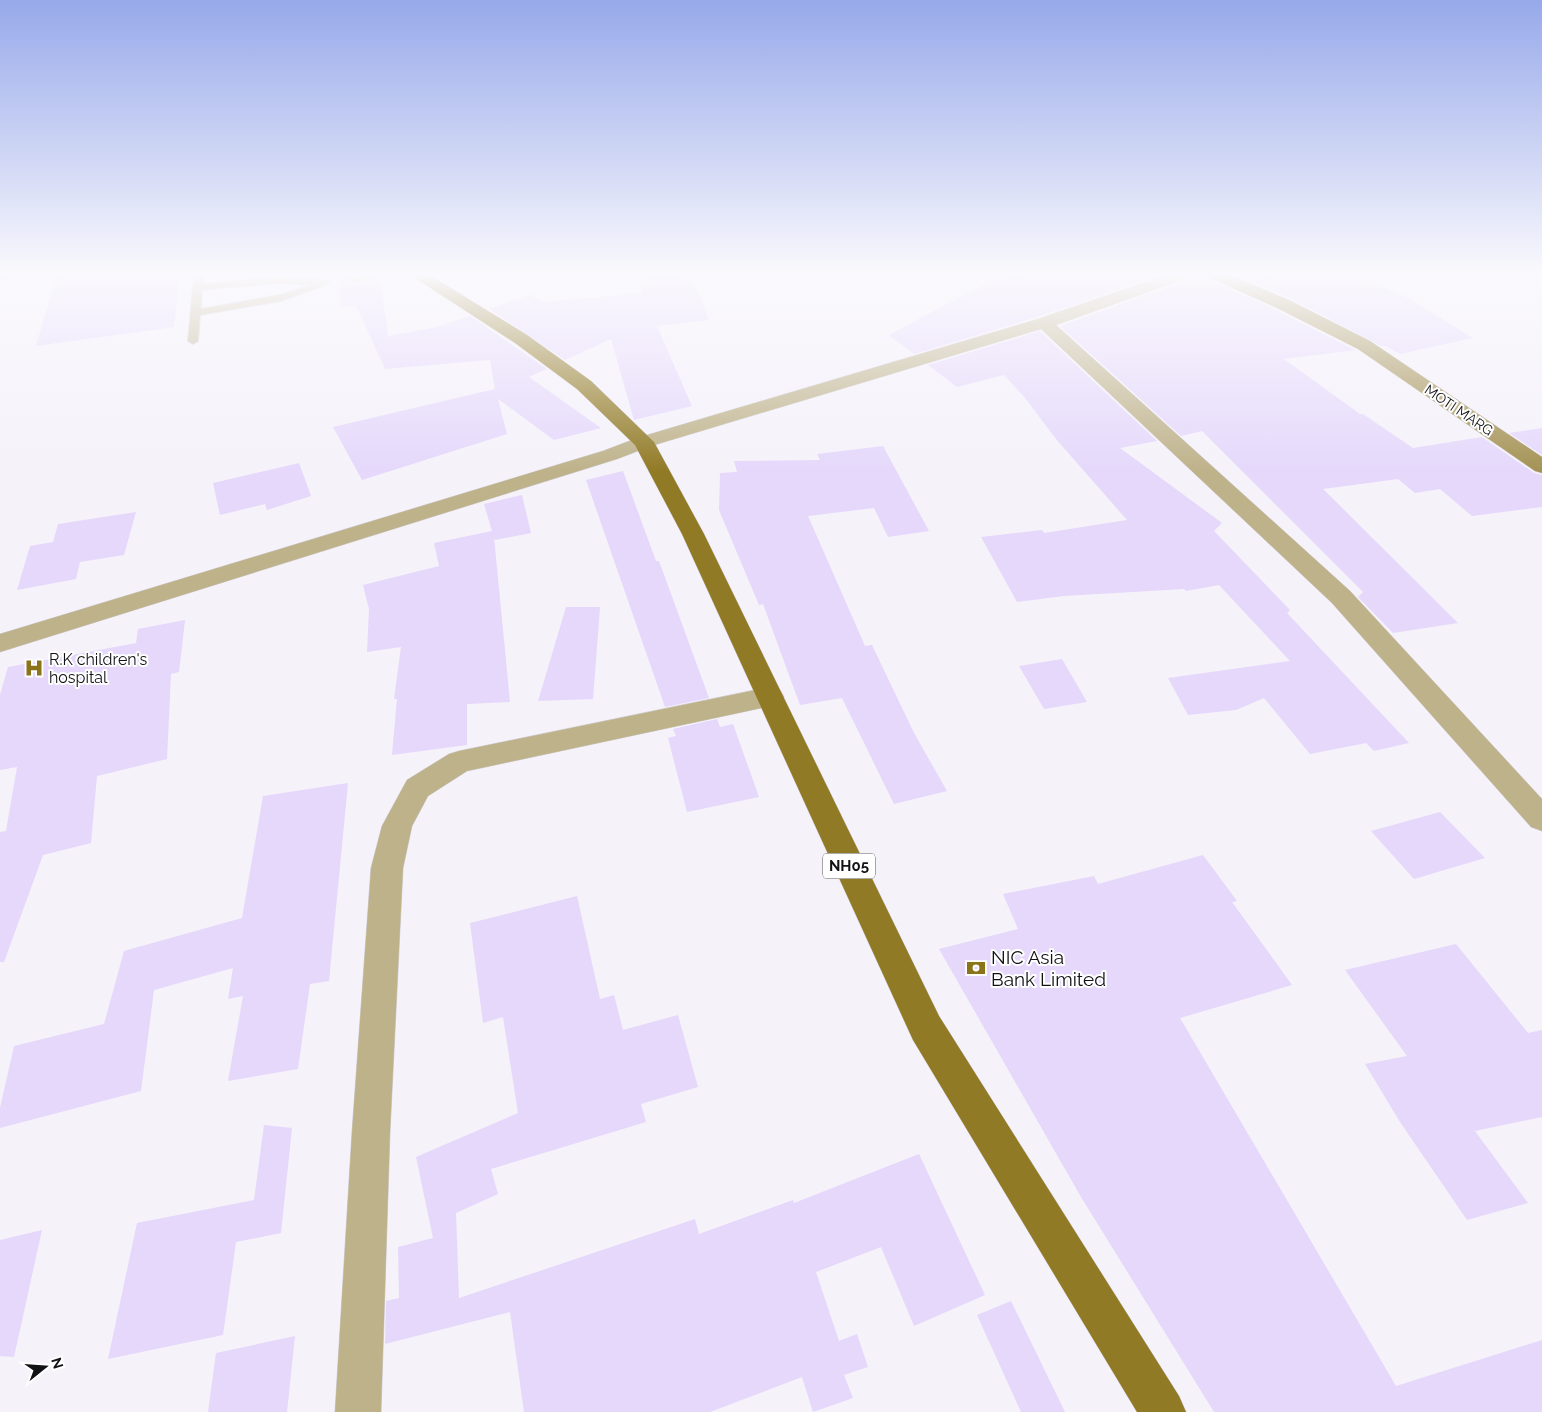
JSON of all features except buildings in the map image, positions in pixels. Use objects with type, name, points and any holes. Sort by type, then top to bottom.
[{"type":"main road","name":"NH05","points":[[523,340],[584,385],[644,442],[693,534],[926,1028],[1163,1412]]},
{"type":"street","points":[[0,643],[610,456],[644,442],[987,340]]},
{"type":"street","points":[[1062,340],[1341,597],[1542,819]]},
{"type":"street","name":"MOTI MARG","points":[[1354,340],[1542,467]]},
{"type":"street","points":[[358,1412],[386,868],[397,826],[417,788],[459,762],[526,750],[634,724],[770,697]]},
{"type":"place","name":"R.K children's hospital","points":[[34,668]]},
{"type":"place","name":"NIC Asia Bank Limited","points":[[976,968]]}]
